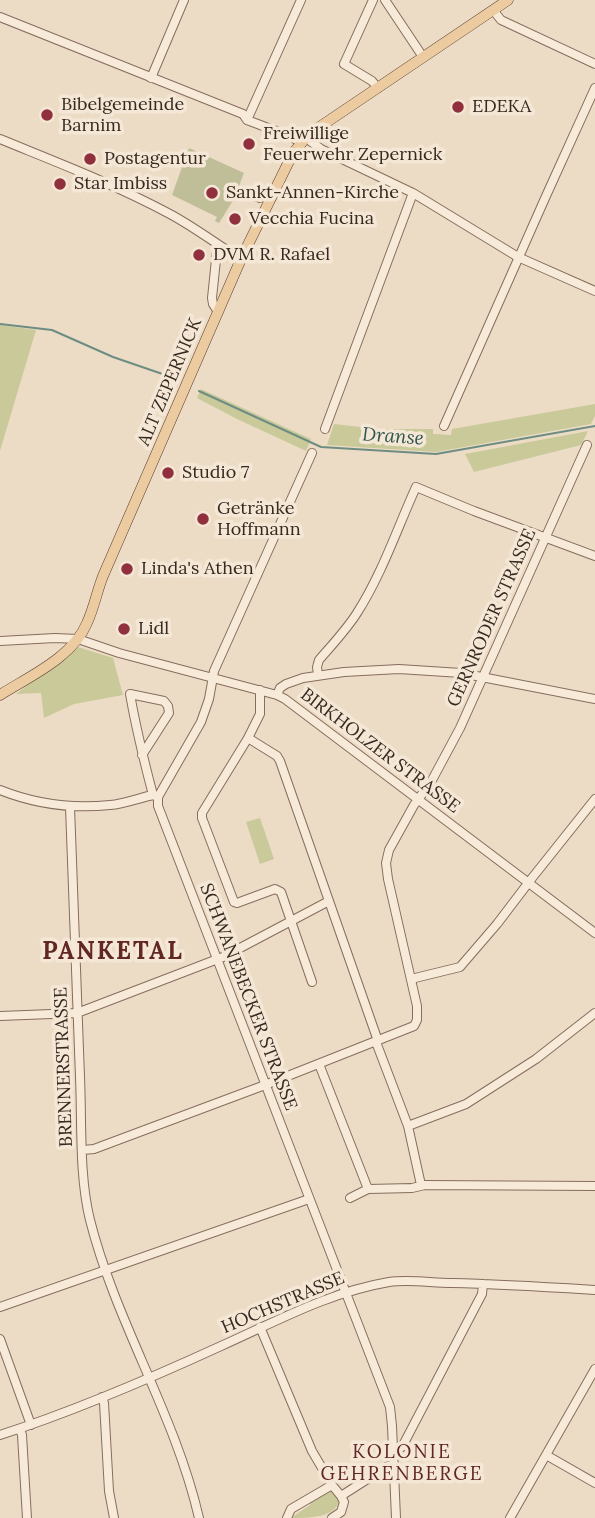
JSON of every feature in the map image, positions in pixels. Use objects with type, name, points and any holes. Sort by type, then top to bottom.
[{"type":"main road","points":[[304,140],[344,109],[508,0]]},
{"type":"main road","name":"ALT ZEPERNICK","points":[[78,639],[87,624],[103,576],[241,259],[293,153],[304,140]]},
{"type":"main road","points":[[0,695],[54,661],[78,639]]},
{"type":"street","points":[[151,78],[184,0]]},
{"type":"street","points":[[247,120],[301,0]]},
{"type":"street","points":[[373,0],[344,65],[372,81],[378,88]]},
{"type":"street","points":[[385,0],[423,57]]},
{"type":"street","points":[[493,10],[501,20],[595,64]]},
{"type":"street","points":[[0,16],[243,114],[247,120],[304,140],[413,193],[518,257],[595,291]]},
{"type":"street","points":[[444,426],[595,89]]},
{"type":"street","points":[[0,139],[120,189],[175,217],[241,259]]},
{"type":"street","points":[[245,192],[260,198]]},
{"type":"street","points":[[325,429],[413,193]]},
{"type":"street","points":[[218,312],[212,298],[217,250],[220,246]]},
{"type":"street","name":"GERNRODER STRASSE","points":[[377,1041],[414,1026],[418,1013],[386,863],[389,850],[455,737],[587,446]]},
{"type":"street","points":[[0,790],[27,799],[70,807],[113,805],[156,796],[201,722],[209,699],[212,678],[312,453]]},
{"type":"street","points":[[318,676],[319,660],[358,612],[367,595],[389,551],[415,487],[595,556]]},
{"type":"street","name":"BIRKHOLZER STRASSE","points":[[0,641],[78,639],[119,653],[277,695],[595,933]]},
{"type":"street","points":[[277,695],[280,688],[286,684],[318,676],[361,670],[399,669],[483,677],[595,699]]},
{"type":"street","points":[[260,690],[260,715],[209,800],[202,818],[234,902],[279,890],[285,900],[312,982]]},
{"type":"street","name":"SCHWANEBECKER STRASSE","points":[[142,755],[169,713],[168,706],[164,701],[130,694],[142,755],[158,806],[390,1407],[396,1518]]},
{"type":"street","points":[[248,738],[277,756],[280,761],[408,1126],[421,1185]]},
{"type":"street","points":[[411,979],[460,967],[595,799]]},
{"type":"street","name":"BRENNERSTRASSE","points":[[70,807],[83,1150],[88,1207],[96,1240],[125,1320],[184,1464],[199,1518]]},
{"type":"street","points":[[0,1016],[78,1013],[217,960],[329,901]]},
{"type":"street","points":[[408,1126],[463,1106],[536,1059],[595,1013]]},
{"type":"street","points":[[83,1150],[106,1145],[377,1041]]},
{"type":"street","points":[[319,1064],[368,1189]]},
{"type":"street","points":[[350,1198],[368,1189],[412,1188],[421,1185],[595,1186]]},
{"type":"street","points":[[0,1307],[309,1199]]},
{"type":"street","name":"HOCHSTRASSE","points":[[0,1435],[102,1398],[344,1292],[393,1281],[595,1290]]},
{"type":"street","points":[[393,1449],[401,1447],[482,1294],[483,1284]]},
{"type":"street","points":[[260,1327],[312,1451],[344,1502],[341,1512],[332,1518]]},
{"type":"street","points":[[0,1339],[31,1425]]},
{"type":"street","points":[[510,1518],[595,1369]]},
{"type":"street","points":[[102,1398],[109,1491],[114,1518]]},
{"type":"street","points":[[20,1429],[27,1518]]},
{"type":"street","points":[[546,1455],[595,1483]]},
{"type":"street","points":[[341,1496],[388,1466],[394,1466]]},
{"type":"street","points":[[287,1518],[291,1509],[332,1485]]},
{"type":"green space","points":[[189,148],[244,173],[234,199],[219,223],[215,221],[217,217],[172,195]]},
{"type":"green space","points":[[0,325],[36,330],[0,451]]},
{"type":"green space","points":[[201,389],[311,439],[306,451],[197,398]]},
{"type":"green space","points":[[595,404],[595,416],[591,424],[436,452],[327,445],[334,424],[379,429],[433,429],[433,434],[451,435],[452,429]]},
{"type":"green space","points":[[588,431],[581,445],[474,472],[465,454]]},
{"type":"green space","points":[[78,647],[113,658],[123,695],[74,704],[44,718],[41,693],[16,694]]},
{"type":"green space","points":[[260,818],[274,859],[260,864],[246,822]]},
{"type":"green space","points":[[332,1491],[339,1501],[332,1511],[320,1516],[291,1518],[310,1505],[311,1501]]},
{"type":"waterway","name":"Dranse","points":[[0,324],[52,330],[113,357],[177,379]]},
{"type":"waterway","name":"Dranse","points":[[199,391],[321,447],[436,454],[595,426]]},
{"type":"place","name":"EDEKA","points":[[458,107]]},
{"type":"place","name":"Bibelgemeinde Barnim","points":[[47,115]]},
{"type":"place","name":"Freiwillige Feuerwehr Zepernick","points":[[249,144]]},
{"type":"place","name":"Postagentur","points":[[90,159]]},
{"type":"place","name":"Star Imbiss","points":[[60,184]]},
{"type":"place","name":"Sankt-Annen-Kirche","points":[[212,193]]},
{"type":"place","name":"Vecchia Fucina","points":[[235,219]]},
{"type":"place","name":"DVM R. Rafael","points":[[199,255]]},
{"type":"place","name":"Studio 7","points":[[168,473]]},
{"type":"place","name":"Getränke Hoffmann","points":[[203,519]]},
{"type":"place","name":"Linda's Athen","points":[[127,569]]},
{"type":"place","name":"Lidl","points":[[124,629]]},
{"type":"district","name":"PANKETAL","points":[[113,952]]},
{"type":"district","name":"KOLONIE GEHRENBERGE","points":[[402,1464]]}]
